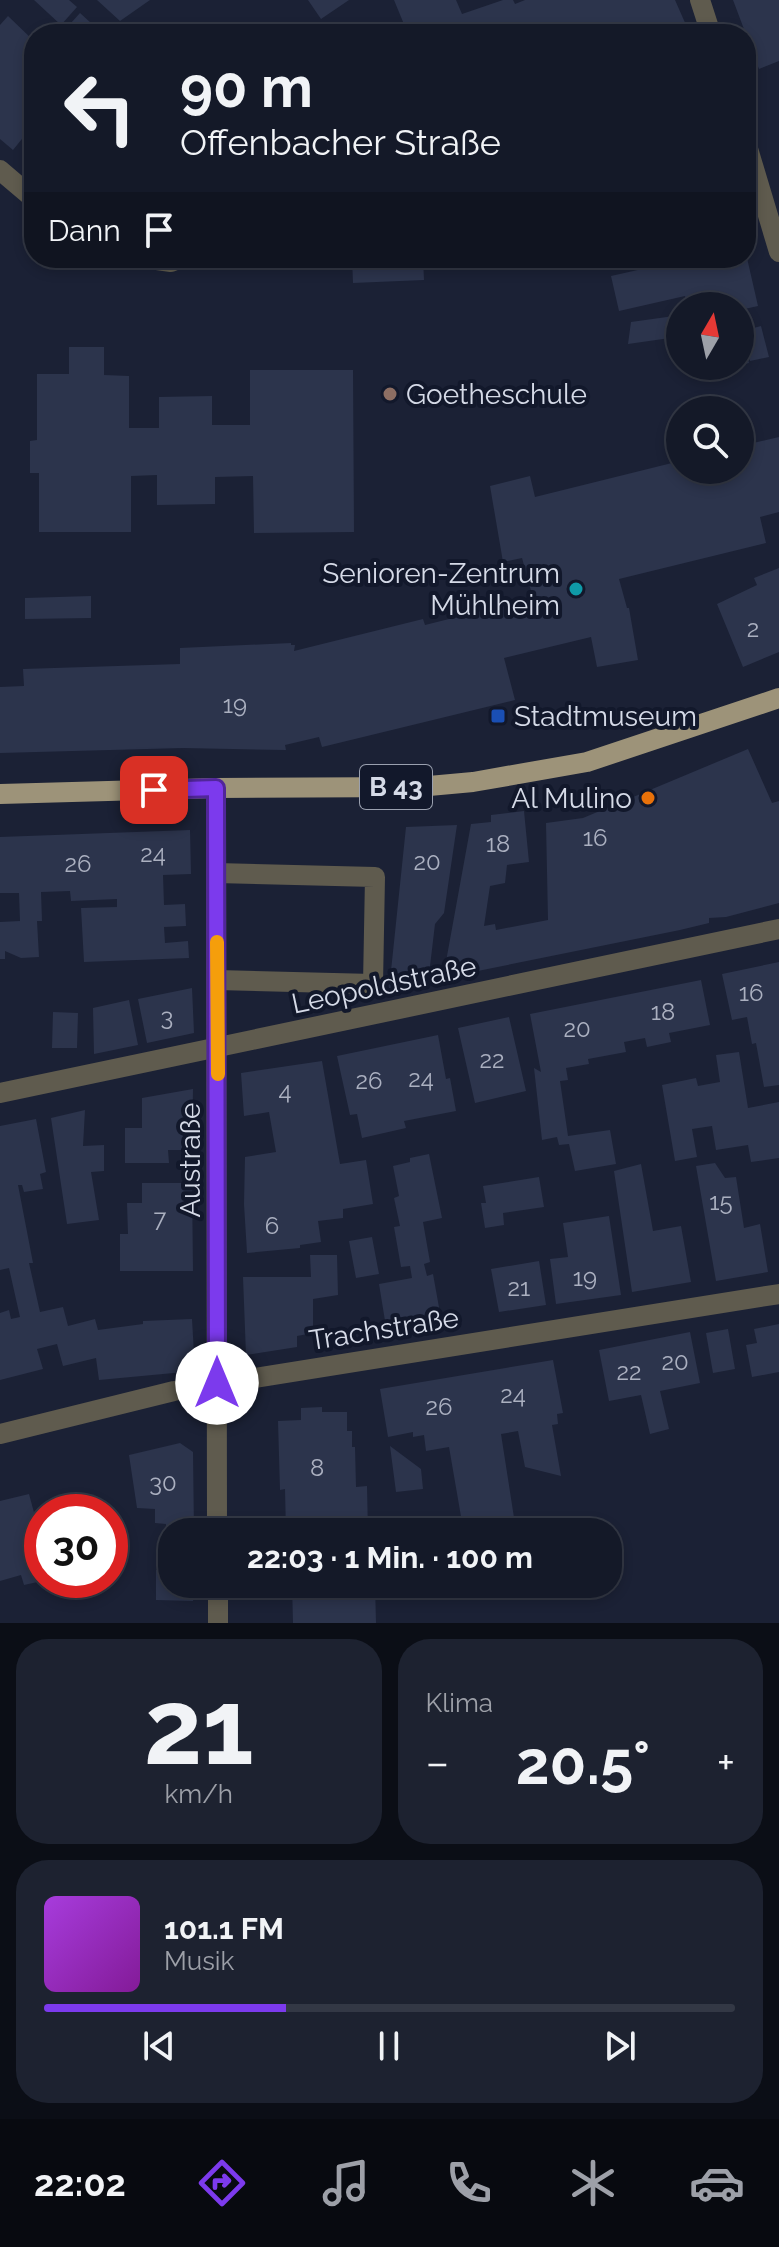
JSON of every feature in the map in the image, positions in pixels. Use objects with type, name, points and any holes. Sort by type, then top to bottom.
[{"type":"main road","name":"B 43","points":[[0,794],[418,787],[511,776],[600,758],[779,698]]},
{"type":"street","points":[[700,0],[708,24]]},
{"type":"street","points":[[0,170],[24,190]]},
{"type":"street","points":[[756,175],[779,252]]},
{"type":"street","name":"Austraße","points":[[216,788],[217,1518]]},
{"type":"street","points":[[216,873],[375,877],[373,984],[217,980]]},
{"type":"street","name":"Leopoldstraße","points":[[0,1093],[779,929]]},
{"type":"street","name":"Trachstraße","points":[[0,1434],[217,1383],[779,1294]]},
{"type":"street","points":[[218,1598],[218,1623]]},
{"type":"building","points":[[34,0],[69,0],[77,7],[60,24]]},
{"type":"building","points":[[97,0],[150,0],[120,21]]},
{"type":"building","points":[[308,0],[349,0],[321,19]]},
{"type":"building","points":[[394,0],[456,0],[462,14],[503,0],[513,0],[515,4],[525,0],[675,0],[686,24],[557,24],[404,24]]},
{"type":"building","points":[[733,0],[779,0],[779,61],[759,69],[756,61],[756,24],[742,24]]},
{"type":"building","points":[[80,13],[92,24],[70,24]]},
{"type":"building","points":[[8,16],[24,31],[24,136],[13,150],[0,139],[0,25]]},
{"type":"building","points":[[352,268],[423,268],[424,280],[353,283]]},
{"type":"building","points":[[647,268],[749,268],[758,306],[754,307],[754,292],[666,292],[666,300],[619,311],[611,276]]},
{"type":"building","points":[[666,317],[666,339],[628,344],[631,322]]},
{"type":"building","points":[[761,326],[769,357],[754,360],[754,328]]},
{"type":"building","points":[[69,347],[104,347],[104,375],[129,376],[129,428],[159,428],[159,397],[212,396],[212,425],[250,425],[250,370],[353,370],[354,532],[254,533],[253,476],[215,477],[215,504],[157,505],[157,475],[131,476],[131,532],[39,532],[39,473],[30,473],[30,441],[37,440],[37,374],[69,374]]},
{"type":"building","name":"Senioren-Zentrum Mühlheim","points":[[779,437],[779,512],[760,517],[766,543],[619,579],[629,608],[638,660],[597,667],[591,637],[504,658],[515,700],[322,747],[319,737],[285,745],[286,750],[183,748],[0,753],[0,687],[24,686],[23,669],[180,664],[180,648],[291,643],[295,645],[294,651],[423,619],[425,625],[533,598],[522,558],[503,562],[490,486],[530,476],[535,497],[666,464],[666,484],[754,484],[754,443]]},
{"type":"building","points":[[779,568],[779,652],[743,667],[717,604],[757,585],[754,578]]},
{"type":"building","points":[[91,596],[91,618],[25,619],[25,598]]},
{"type":"building","points":[[748,749],[772,803],[779,801],[779,903],[726,917],[709,918],[709,923],[680,930],[443,978],[471,824],[491,822],[491,815],[524,811],[529,862],[507,865],[505,883],[490,886],[484,926],[495,924],[496,930],[548,920],[546,823],[583,818]]},
{"type":"building","points":[[457,825],[444,913],[435,924],[428,983],[389,990],[406,827]]},
{"type":"building","points":[[190,830],[191,874],[163,875],[164,905],[185,904],[186,926],[164,927],[165,943],[188,941],[189,958],[84,962],[81,908],[117,907],[117,899],[71,901],[70,891],[41,892],[42,921],[37,921],[39,957],[21,958],[5,951],[5,959],[0,959],[0,922],[20,921],[19,893],[0,893],[0,837]]},
{"type":"building","points":[[779,962],[779,1085],[764,1087],[756,1043],[752,1044],[747,1017],[732,1020],[722,974]]},
{"type":"building","points":[[701,980],[710,1025],[669,1033],[671,1042],[647,1047],[645,1038],[624,1042],[626,1052],[588,1059],[589,1064],[566,1068],[568,1080],[560,1081],[568,1136],[610,1130],[616,1164],[575,1171],[569,1144],[559,1145],[557,1137],[542,1140],[534,1068],[541,1072],[530,1014]]},
{"type":"building","points":[[192,988],[194,1033],[147,1043],[138,999]]},
{"type":"building","points":[[129,1000],[138,1045],[94,1054],[93,1008]]},
{"type":"building","points":[[53,1012],[78,1013],[77,1048],[52,1048]]},
{"type":"building","points":[[509,1017],[526,1091],[475,1103],[458,1028]]},
{"type":"building","points":[[438,1035],[456,1111],[404,1121],[406,1128],[362,1138],[357,1114],[350,1115],[337,1056]]},
{"type":"building","points":[[739,1052],[748,1108],[779,1102],[779,1158],[751,1162],[748,1145],[716,1150],[712,1126],[692,1129],[697,1157],[675,1161],[662,1085],[696,1078],[698,1086],[720,1082],[716,1055]]},
{"type":"building","points":[[322,1061],[340,1164],[366,1160],[373,1204],[343,1209],[343,1218],[318,1221],[321,1242],[300,1245],[300,1248],[247,1253],[245,1157],[276,1152],[269,1112],[244,1116],[241,1073]]},
{"type":"building","points":[[193,1089],[192,1150],[168,1150],[169,1163],[125,1163],[125,1128],[142,1128],[142,1098]]},
{"type":"building","points":[[85,1110],[83,1146],[104,1145],[104,1171],[91,1172],[99,1220],[67,1224],[51,1118]]},
{"type":"building","points":[[36,1119],[46,1172],[40,1174],[43,1189],[24,1192],[22,1185],[18,1185],[33,1263],[29,1263],[40,1312],[63,1307],[68,1326],[95,1319],[98,1330],[143,1324],[143,1321],[192,1319],[195,1371],[99,1380],[96,1358],[63,1366],[57,1344],[37,1349],[43,1369],[0,1380],[0,1313],[9,1310],[11,1319],[20,1317],[9,1268],[0,1270],[0,1126]]},
{"type":"building","points":[[429,1154],[442,1218],[423,1222],[430,1262],[424,1264],[427,1276],[433,1274],[442,1324],[387,1333],[379,1284],[412,1278],[410,1266],[401,1267],[394,1227],[400,1226],[394,1198],[399,1196],[393,1166]]},
{"type":"building","points":[[715,1163],[725,1178],[736,1177],[744,1228],[760,1224],[768,1272],[716,1281],[696,1166]]},
{"type":"building","points":[[641,1164],[653,1231],[681,1226],[691,1282],[632,1292],[614,1171]]},
{"type":"building","points":[[539,1177],[544,1207],[503,1213],[504,1225],[485,1228],[481,1203],[486,1203],[483,1186]]},
{"type":"building","points":[[142,1183],[192,1183],[193,1271],[120,1271],[120,1234],[128,1234],[127,1203],[142,1203]]},
{"type":"building","points":[[609,1216],[621,1295],[556,1304],[550,1259],[568,1257],[563,1223]]},
{"type":"building","points":[[372,1237],[379,1274],[356,1278],[349,1241]]},
{"type":"building","points":[[310,1255],[337,1255],[338,1295],[313,1299],[313,1333],[297,1336],[297,1347],[246,1355],[243,1277],[311,1277]]},
{"type":"building","points":[[539,1261],[546,1305],[499,1312],[491,1269]]},
{"type":"building","points":[[779,1324],[779,1372],[752,1377],[746,1345],[757,1343],[754,1329]]},
{"type":"building","points":[[728,1329],[735,1369],[713,1373],[706,1333]]},
{"type":"building","points":[[690,1332],[700,1383],[660,1391],[669,1429],[650,1434],[641,1395],[609,1401],[599,1350]]},
{"type":"building","points":[[553,1360],[563,1413],[557,1414],[558,1424],[552,1425],[561,1476],[525,1467],[518,1431],[501,1434],[514,1518],[461,1518],[449,1447],[426,1451],[424,1435],[413,1437],[413,1432],[388,1437],[380,1389]]},
{"type":"building","points":[[322,1407],[322,1412],[347,1412],[347,1431],[352,1431],[352,1447],[355,1447],[356,1487],[367,1486],[368,1518],[286,1518],[285,1489],[280,1490],[278,1421],[301,1420],[301,1408]]},
{"type":"building","points":[[180,1443],[193,1452],[194,1518],[158,1518],[158,1523],[155,1523],[155,1509],[137,1508],[129,1455]]},
{"type":"building","points":[[390,1446],[421,1469],[423,1489],[396,1492]]},
{"type":"building","points":[[24,1495],[24,1585],[21,1575],[0,1581],[0,1501]]},
{"type":"building","points":[[156,1570],[158,1598],[193,1598],[193,1601],[156,1600]]},
{"type":"building","points":[[292,1598],[375,1598],[376,1623],[293,1623]]},
{"type":"slow traffic","points":[[217,942],[218,1074]]},
{"type":"place","name":"Goetheschule","points":[[390,394]]},
{"type":"place","name":"Senioren-Zentrum Mühlheim","points":[[576,589]]},
{"type":"place","name":"Stadtmuseum","points":[[498,716]]},
{"type":"place","name":"Al Mulino","points":[[648,798]]},
{"type":"route","points":[[154,790],[216,788],[217,1383]]}]
